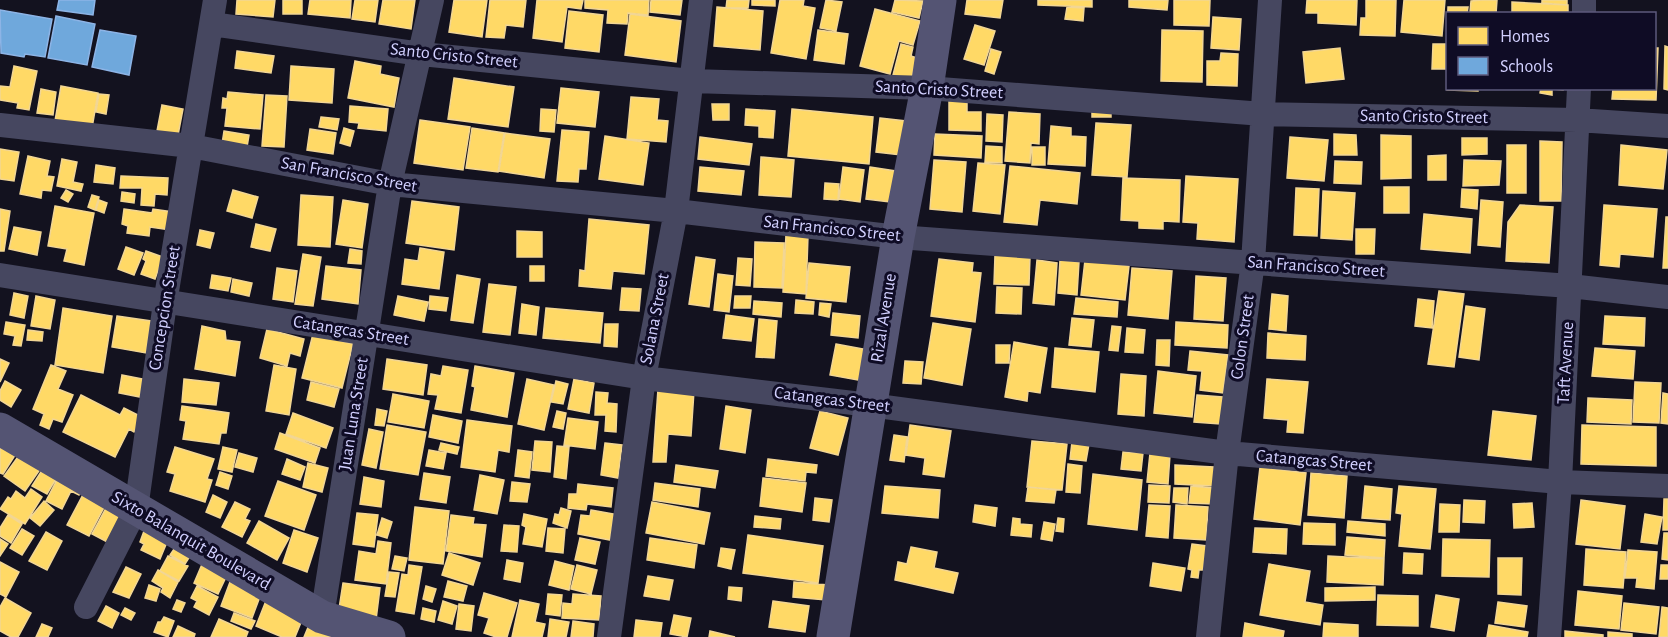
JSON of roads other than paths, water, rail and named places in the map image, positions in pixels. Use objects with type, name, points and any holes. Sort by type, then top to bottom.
[{"type":"street","name":"Concepcion Street","points":[[86,607],[136,509],[165,303],[215,0]]},
{"type":"street","name":"Juan Luna Street","points":[[322,617],[390,184],[432,0]]},
{"type":"street","name":"Solana Street","points":[[609,637],[644,378],[676,211],[701,0]]},
{"type":"street","name":"Rizal Avenue","points":[[833,637],[898,237],[927,88],[940,0]]},
{"type":"street","name":"Colon Street","points":[[1208,637],[1227,453],[1253,262],[1270,0]]},
{"type":"street","name":"Santo Cristo Street","points":[[212,24],[421,54],[692,81],[927,88],[1263,114],[1577,120],[1668,126]]},
{"type":"street","name":"Taft Avenue","points":[[1549,637],[1560,482],[1579,90]]},
{"type":"street","name":"San Francisco Street","points":[[0,125],[191,146],[390,184],[676,211],[898,237],[1570,286],[1668,297]]},
{"type":"street","name":"Catangcas Street","points":[[0,275],[644,378],[870,405],[1227,453],[1560,482],[1668,486]]},
{"type":"street","name":"Sixto Balanquit Boulevard","points":[[0,429],[322,617],[389,637]]}]
